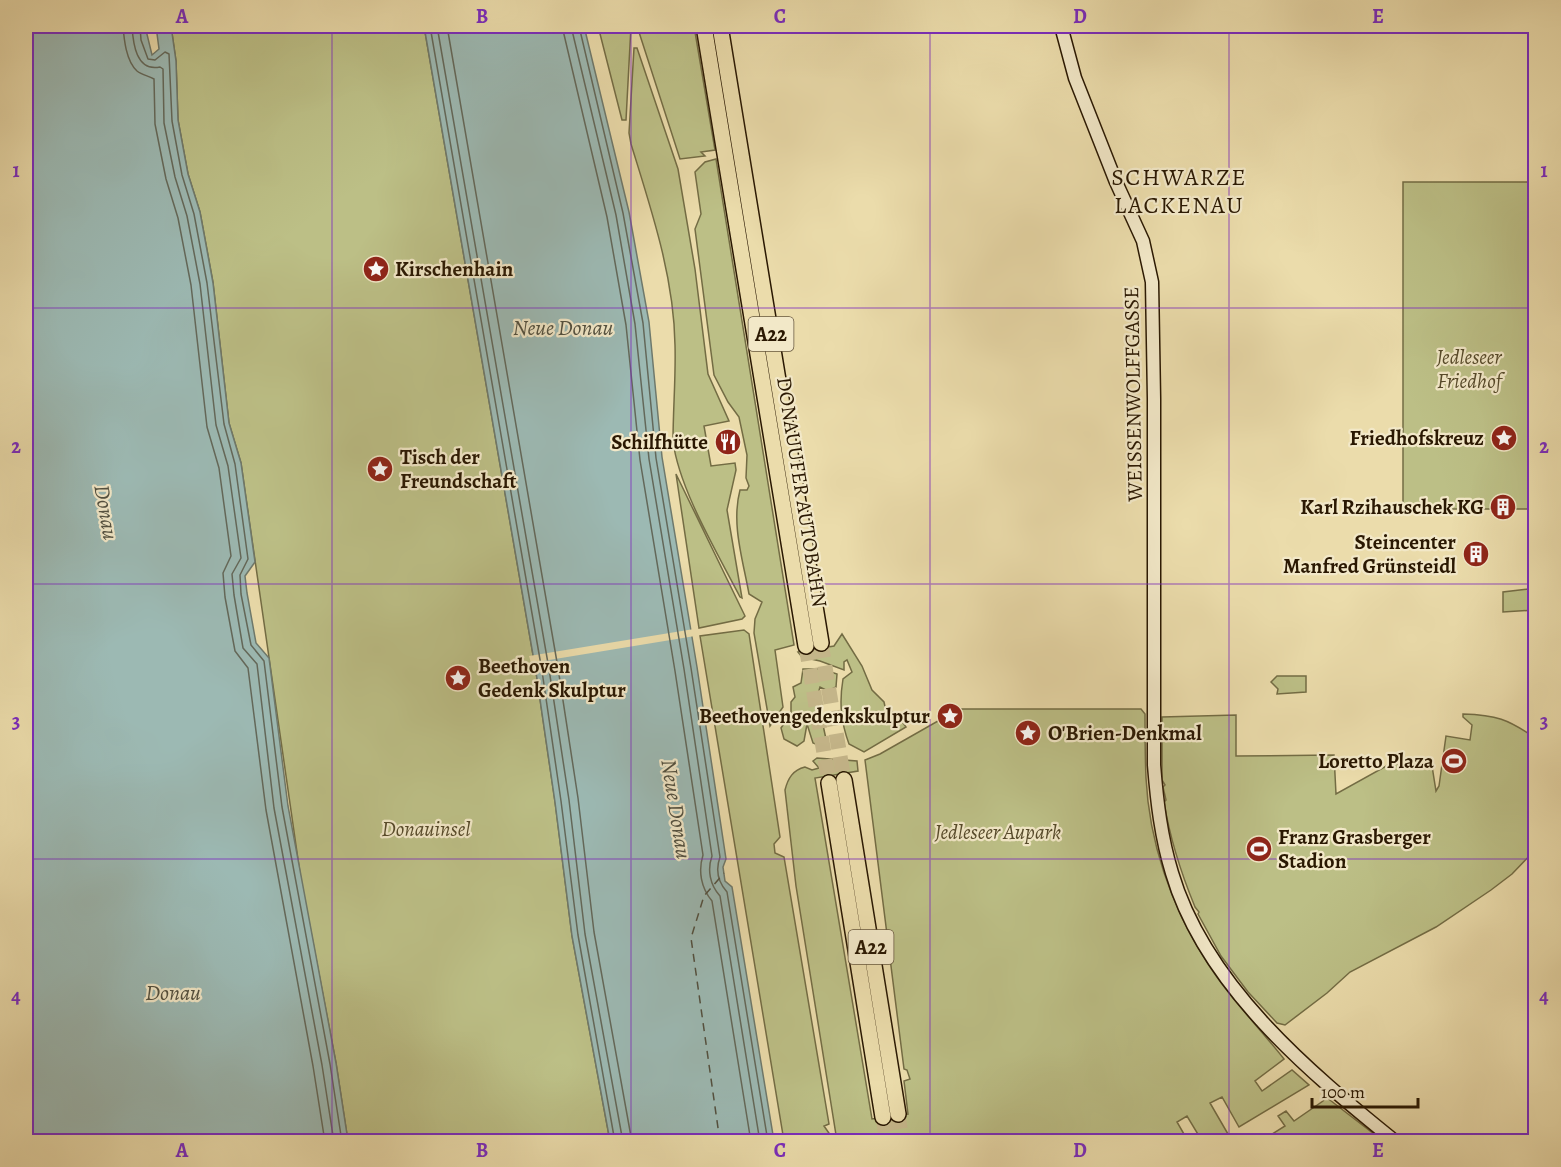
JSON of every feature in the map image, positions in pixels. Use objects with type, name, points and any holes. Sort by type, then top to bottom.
[{"type":"highway","name":"DONAUUFER AUTOBAHN","points":[[704,26],[814,644],[720,26]]},
{"type":"highway","name":"A22","points":[[836,781],[890,1115]]},
{"type":"street","name":"WEISSENWOLFFGASSE","points":[[1061,26],[1075,78],[1116,182],[1143,241],[1152,282],[1154,765],[1159,819],[1172,874],[1191,921],[1240,996],[1320,1080],[1396,1142]]},
{"type":"green space","name":"Donauinsel","points":[[171,26],[424,26],[536,672],[572,936],[610,1141],[348,1141],[336,1063],[301,880],[241,463],[229,423],[213,282],[200,212],[188,174],[178,120],[176,61]]},
{"type":"green space","points":[[598,26],[631,26],[626,120],[622,120]]},
{"type":"green space","points":[[637,26],[694,26],[715,150],[701,152],[705,156],[680,159]]},
{"type":"green space","points":[[634,48],[637,48],[678,169],[695,269],[708,374],[729,421],[704,426],[711,466],[735,463],[736,470],[727,510],[742,598],[691,500],[673,441],[675,357],[671,294],[660,243],[629,133]]},
{"type":"green space","points":[[716,159],[794,645],[775,650],[783,707],[770,726],[754,633],[755,619],[762,602],[749,594],[737,529],[740,490],[747,490],[749,486],[746,478],[747,455],[739,417],[714,375],[695,229],[701,214],[695,172],[705,162]]},
{"type":"green space","name":"Jedleseer Friedhof","points":[[1403,182],[1535,182],[1535,509],[1403,509]]},
{"type":"green space","points":[[676,474],[745,616],[742,619],[699,628]]},
{"type":"green space","points":[[1535,589],[1535,610],[1503,612],[1503,592]]},
{"type":"green space","points":[[744,630],[749,634],[780,837],[774,844],[775,853],[784,857],[829,1124],[824,1126],[831,1136],[831,1141],[784,1141],[700,636]]},
{"type":"green space","points":[[842,634],[862,666],[872,690],[884,702],[886,711],[895,712],[906,727],[864,752],[849,744],[844,728],[841,704],[843,679],[852,672],[847,660],[844,662],[844,670],[802,657],[798,652],[834,646]]},
{"type":"green space","points":[[803,669],[822,669],[837,674],[836,687],[828,691],[820,687],[817,697],[826,739],[818,745],[813,743],[807,724],[804,741],[797,746],[784,739],[781,728],[791,714],[791,702],[795,697],[793,687],[801,683]]},
{"type":"green space","points":[[1277,676],[1306,676],[1306,692],[1277,694],[1278,689],[1271,682]]},
{"type":"green space","name":"Jedleseer Aupark","points":[[959,709],[1141,709],[1145,714],[1148,802],[1157,849],[1172,895],[1193,939],[1214,972],[1284,1059],[1255,1081],[1262,1091],[1292,1070],[1309,1085],[1239,1127],[1222,1097],[1210,1103],[1228,1134],[1213,1141],[1202,1141],[1187,1116],[1177,1122],[1188,1141],[923,1142],[922,1136],[916,1135],[886,1141],[837,1141],[796,886],[785,790],[789,778],[797,770],[805,767],[812,770],[819,768],[813,761],[817,758],[857,761],[858,771],[815,778],[872,1119],[908,1114],[904,1081],[910,1079],[907,1070],[904,1069],[865,760],[880,754]]},
{"type":"green space","points":[[1463,714],[1501,719],[1535,738],[1535,850],[1512,874],[1436,927],[1350,972],[1285,1025],[1277,1023],[1248,992],[1221,956],[1190,894],[1166,816],[1163,787],[1165,785],[1162,780],[1162,717],[1236,715],[1236,756],[1334,755],[1336,794],[1388,765],[1389,767],[1404,762],[1429,759],[1436,791],[1439,786],[1446,736],[1470,740],[1472,725],[1463,717]]},
{"type":"green space","points":[[1326,1097],[1383,1141],[1261,1141],[1285,1126],[1278,1116],[1286,1111],[1294,1121]]},
{"type":"water","name":"Donau","points":[[26,26],[145,26],[152,55],[159,49],[156,26],[171,26],[176,61],[178,120],[188,174],[200,212],[213,283],[229,423],[241,463],[255,562],[245,576],[247,593],[256,643],[269,658],[288,806],[336,1063],[348,1141],[26,1141]]},
{"type":"water","name":"Neue Donau","points":[[424,26],[584,26],[629,212],[649,322],[662,457],[726,859],[723,867],[725,881],[732,887],[774,1141],[610,1141],[572,936],[536,672]]},
{"type":"pier","points":[[694,629],[695,636],[531,663],[529,656]]},
{"type":"ferry route","points":[[720,1142],[691,938],[704,896],[724,873]]},
{"type":"tunnel","points":[[821,643],[844,780]]},
{"type":"tunnel","points":[[806,646],[829,783]]},
{"type":"tunnel","points":[[898,1114],[902,1142]]},
{"type":"tunnel","points":[[883,1117],[887,1142]]},
{"type":"place","name":"Kirschenhain","points":[[376,269]]},
{"type":"place","name":"Friedhofskreuz","points":[[1504,438]]},
{"type":"place","name":"Schilfhütte","points":[[728,442]]},
{"type":"place","name":"Tisch der Freundschaft","points":[[380,469]]},
{"type":"place","name":"Karl Rzihauschek KG","points":[[1503,507]]},
{"type":"place","name":"Steincenter Manfred Grünsteidl","points":[[1476,554]]},
{"type":"place","name":"Beethoven Gedenk Skulptur","points":[[458,678]]},
{"type":"place","name":"Beethovengedenkskulptur","points":[[950,716]]},
{"type":"place","name":"O'Brien-Denkmal","points":[[1028,733]]},
{"type":"place","name":"Loretto Plaza","points":[[1454,761]]},
{"type":"place","name":"Franz Grasberger Stadion","points":[[1259,849]]},
{"type":"district","name":"SCHWARZE LACKENAU","points":[[1179,191]]}]
